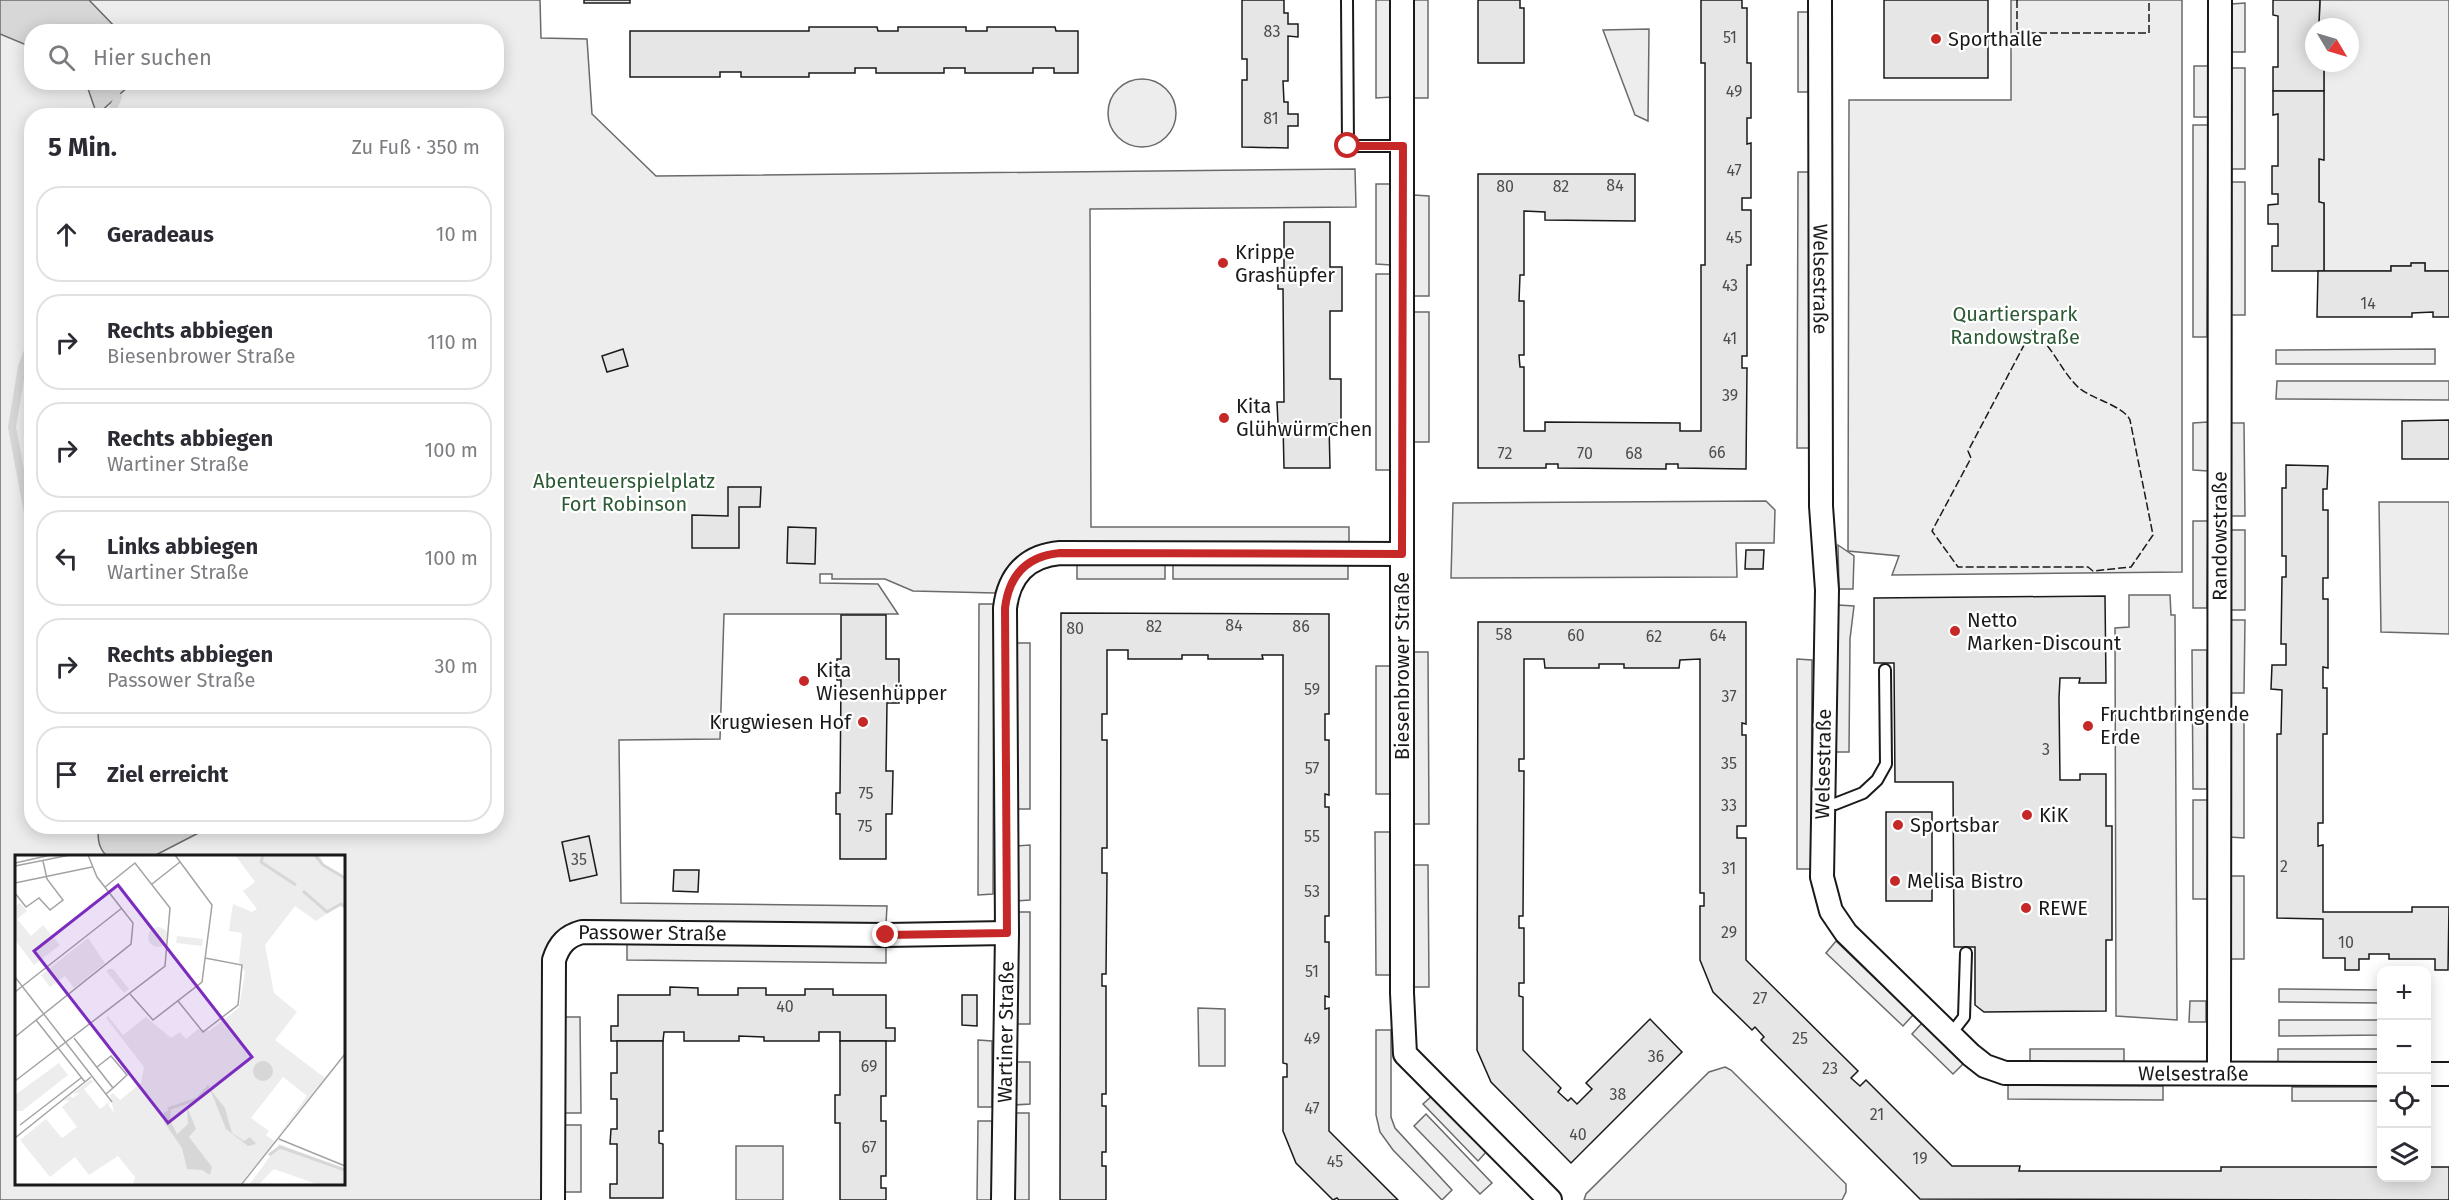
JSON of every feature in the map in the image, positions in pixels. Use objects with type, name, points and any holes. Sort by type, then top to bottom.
[{"type":"street","name":"Biesenbrower Straße","points":[[1402,0],[1402,993],[1406,1054],[1550,1200]]},
{"type":"street","name":"Welsestraße","points":[[1820,0],[1821,496],[1827,590],[1822,758],[1822,883],[1831,911],[1845,933],[1950,1035],[1985,1066],[2005,1073],[2377,1074]]},
{"type":"street","name":"Randowstraße","points":[[2218,1073],[2220,0]]},
{"type":"street","name":"Wartiner Straße","points":[[1003,1200],[1007,933],[1005,608],[1006,593],[1019,570],[1038,558],[1060,553],[1402,554]]},
{"type":"street","name":"Passower Straße","points":[[553,1200],[554,960],[563,942],[573,934],[582,932],[886,935],[1007,933]]},
{"type":"street","points":[[2431,1074],[2449,1074]]},
{"type":"lane","points":[[1347,0],[1348,146],[1403,146]]},
{"type":"lane","points":[[1835,804],[1863,793],[1877,780],[1886,764],[1885,670]]},
{"type":"lane","points":[[1950,1035],[1964,1017],[1966,953]]},
{"type":"shaded area","points":[[0,0],[540,0],[541,38],[587,39],[592,114],[656,176],[1355,169],[1356,207],[1090,209],[1091,527],[1349,527],[1349,542],[1052,542],[1029,549],[1015,559],[1004,572],[995,593],[913,591],[885,579],[832,579],[832,574],[820,574],[820,583],[878,584],[898,614],[724,614],[720,739],[619,740],[621,903],[887,906],[886,924],[586,920],[579,921],[556,934],[544,955],[543,1200],[0,1200]]},
{"type":"shaded area","points":[[0,0],[89,0],[112,24],[24,24],[24,44],[0,34]]},
{"type":"shaded area","points":[[1376,0],[1392,0],[1392,97],[1376,98]]},
{"type":"shaded area","points":[[1414,0],[1428,0],[1428,98],[1414,98]]},
{"type":"shaded area","name":"Quartierspark Randowstraße","points":[[2011,0],[2182,0],[2182,572],[1892,575],[1899,556],[1848,551],[1849,100],[2011,100]]},
{"type":"shaded area","points":[[2320,0],[2449,0],[2449,271],[2425,271],[2425,263],[2412,263],[2411,266],[2391,266],[2391,271],[2324,271],[2324,203],[2319,202],[2319,159],[2323,159],[2324,72],[2359,72],[2359,18],[2319,18]]},
{"type":"shaded area","points":[[2245,3],[2245,52],[2232,52],[2231,4]]},
{"type":"shaded area","points":[[1798,12],[1814,12],[1813,92],[1798,92]]},
{"type":"shaded area","points":[[1649,29],[1648,121],[1635,115],[1603,30]]},
{"type":"shaded area","points":[[2194,66],[2208,66],[2208,117],[2194,117]]},
{"type":"shaded area","points":[[2231,68],[2245,68],[2245,169],[2230,169]]},
{"type":"shaded area","points":[[1135,79],[1149,79],[1161,84],[1171,94],[1176,113],[1171,132],[1161,142],[1149,147],[1135,147],[1123,142],[1113,132],[1108,120],[1108,106],[1113,94],[1123,84]]},
{"type":"shaded area","points":[[88,90],[124,90],[105,108],[95,108]]},
{"type":"shaded area","points":[[2193,125],[2208,125],[2207,337],[2193,337]]},
{"type":"shaded area","points":[[1798,172],[1813,172],[1813,448],[1797,448]]},
{"type":"shaded area","points":[[2230,182],[2245,182],[2245,315],[2230,315]]},
{"type":"shaded area","points":[[1376,184],[1391,184],[1391,265],[1376,264]]},
{"type":"shaded area","points":[[1414,195],[1429,196],[1429,296],[1414,296]]},
{"type":"shaded area","points":[[1376,274],[1391,274],[1391,470],[1376,470]]},
{"type":"shaded area","points":[[1414,312],[1429,312],[1429,442],[1413,442]]},
{"type":"shaded area","points":[[2435,349],[2435,364],[2276,364],[2276,350]]},
{"type":"shaded area","points":[[2277,381],[2449,381],[2449,400],[2276,399]]},
{"type":"shaded area","points":[[2208,422],[2208,471],[2193,470],[2193,423]]},
{"type":"shaded area","points":[[2230,423],[2244,423],[2245,516],[2230,516]]},
{"type":"shaded area","points":[[1766,501],[1775,510],[1774,543],[1736,543],[1737,577],[1451,578],[1453,503]]},
{"type":"shaded area","points":[[2379,502],[2449,502],[2449,634],[2381,632]]},
{"type":"shaded area","points":[[2193,521],[2208,521],[2207,608],[2193,608]]},
{"type":"shaded area","points":[[2230,530],[2245,530],[2245,610],[2230,610]]},
{"type":"shaded area","points":[[1838,545],[1854,556],[1853,589],[1839,589]]},
{"type":"shaded area","points":[[1077,564],[1165,564],[1165,579],[1077,579]]},
{"type":"shaded area","points":[[1173,564],[1348,565],[1348,579],[1173,579]]},
{"type":"shaded area","points":[[2129,595],[2170,595],[2171,615],[2175,615],[2177,1020],[2116,1016],[2115,628],[2129,627]]},
{"type":"shaded area","points":[[979,604],[994,604],[993,894],[978,895]]},
{"type":"shaded area","points":[[1838,605],[1854,606],[1850,639],[1849,752],[1834,752]]},
{"type":"shaded area","points":[[2230,620],[2245,620],[2244,693],[2230,693]]},
{"type":"shaded area","points":[[1015,643],[1030,643],[1030,809],[1015,809]]},
{"type":"shaded area","points":[[2192,650],[2207,650],[2207,789],[2193,789]]},
{"type":"shaded area","points":[[1414,652],[1428,652],[1429,824],[1414,824]]},
{"type":"shaded area","points":[[1797,659],[1812,660],[1811,869],[1797,869]]},
{"type":"shaded area","points":[[1376,666],[1391,666],[1391,794],[1376,794]]},
{"type":"shaded area","points":[[2230,716],[2244,716],[2244,838],[2229,837]]},
{"type":"shaded area","points":[[2193,800],[2208,800],[2208,899],[2193,899]]},
{"type":"shaded area","points":[[1375,832],[1391,832],[1391,975],[1376,975]]},
{"type":"shaded area","points":[[196,834],[156,855],[106,855],[99,843],[98,835]]},
{"type":"shaded area","points":[[1030,845],[1030,900],[1015,901],[1015,846]]},
{"type":"shaded area","points":[[1414,865],[1428,865],[1429,987],[1413,987]]},
{"type":"shaded area","points":[[2229,876],[2244,876],[2244,959],[2229,959]]},
{"type":"shaded area","points":[[1015,912],[1030,912],[1030,1024],[1014,1024]]},
{"type":"shaded area","points":[[1836,941],[1913,1015],[1903,1026],[1826,953]]},
{"type":"shaded area","points":[[627,944],[886,947],[886,963],[627,960]]},
{"type":"shaded area","points":[[2279,989],[2377,990],[2377,1003],[2279,1002]]},
{"type":"shaded area","points":[[2190,1001],[2206,1001],[2206,1022],[2189,1022]]},
{"type":"shaded area","points":[[1198,1008],[1225,1009],[1225,1066],[1199,1066]]},
{"type":"shaded area","points":[[565,1017],[580,1017],[581,1113],[565,1113]]},
{"type":"shaded area","points":[[2279,1020],[2377,1020],[2377,1035],[2279,1036]]},
{"type":"shaded area","points":[[1922,1023],[1964,1063],[1953,1074],[1912,1034]]},
{"type":"shaded area","points":[[1376,1030],[1391,1030],[1391,1117],[1395,1128],[1452,1190],[1442,1200],[1393,1150],[1380,1132],[1376,1115]]},
{"type":"shaded area","points":[[978,1040],[992,1041],[992,1107],[978,1107]]},
{"type":"shaded area","points":[[2030,1049],[2124,1049],[2124,1062],[2030,1063]]},
{"type":"shaded area","points":[[2278,1049],[2377,1049],[2377,1064],[2278,1064]]},
{"type":"shaded area","points":[[1014,1062],[1030,1062],[1030,1104],[1014,1105]]},
{"type":"shaded area","points":[[1725,1067],[1731,1070],[1846,1184],[1846,1192],[1842,1200],[1584,1200],[1586,1194],[1709,1072]]},
{"type":"shaded area","points":[[2008,1085],[2163,1086],[2163,1100],[2008,1099]]},
{"type":"shaded area","points":[[2292,1087],[2377,1087],[2377,1101],[2292,1101]]},
{"type":"shaded area","points":[[1434,1094],[1488,1150],[1478,1161],[1423,1104]]},
{"type":"shaded area","points":[[1015,1113],[1029,1113],[1029,1200],[1014,1200]]},
{"type":"shaded area","points":[[1426,1114],[1492,1183],[1480,1194],[1414,1126]]},
{"type":"shaded area","points":[[978,1121],[992,1121],[992,1200],[977,1200]]},
{"type":"shaded area","points":[[565,1125],[581,1125],[581,1192],[565,1192]]},
{"type":"shaded area","points":[[736,1146],[783,1146],[783,1200],[736,1200]]},
{"type":"building","points":[[584,0],[630,0],[630,3],[584,3]]},
{"type":"building","points":[[1242,0],[1284,0],[1284,13],[1288,13],[1288,24],[1298,24],[1298,37],[1288,36],[1288,81],[1283,81],[1284,102],[1288,102],[1288,114],[1298,114],[1298,126],[1288,126],[1288,148],[1242,147],[1242,80],[1247,80],[1247,59],[1242,59]]},
{"type":"building","points":[[1478,0],[1520,0],[1520,8],[1524,8],[1524,63],[1478,63]]},
{"type":"building","points":[[1701,0],[1742,0],[1742,8],[1747,8],[1747,63],[1751,63],[1751,118],[1747,118],[1747,144],[1751,143],[1751,198],[1742,198],[1742,210],[1751,210],[1751,265],[1747,265],[1747,356],[1742,356],[1742,368],[1747,368],[1746,469],[1678,468],[1678,464],[1666,464],[1666,469],[1558,468],[1558,464],[1546,464],[1546,468],[1478,468],[1478,174],[1635,174],[1635,221],[1545,220],[1545,212],[1524,211],[1524,275],[1520,275],[1519,301],[1524,301],[1524,355],[1519,355],[1520,367],[1524,367],[1524,431],[1545,431],[1545,422],[1680,423],[1680,431],[1701,431],[1701,265],[1705,265],[1705,63],[1701,63]]},
{"type":"building","name":"Sporthalle","points":[[1884,0],[1988,0],[1988,78],[1884,78]]},
{"type":"building","points":[[2273,0],[2320,0],[2319,18],[2305,18],[2305,72],[2324,72],[2324,91],[2273,91],[2273,67],[2278,67],[2278,16],[2273,15]]},
{"type":"building","points":[[809,27],[877,27],[878,31],[898,31],[898,27],[966,27],[966,31],[987,31],[987,27],[1055,27],[1056,31],[1078,31],[1078,73],[1054,73],[1054,68],[1033,68],[1033,73],[965,73],[965,68],[944,68],[944,73],[876,73],[876,68],[855,68],[855,73],[809,73],[809,77],[741,77],[741,72],[720,72],[720,77],[630,77],[630,31],[809,31]]},
{"type":"building","points":[[2273,91],[2324,91],[2324,160],[2319,159],[2319,202],[2324,203],[2324,271],[2272,271],[2272,246],[2278,246],[2278,224],[2268,224],[2268,205],[2278,204],[2278,194],[2272,194],[2272,166],[2278,166],[2278,114],[2273,115]]},
{"type":"building","points":[[1284,222],[1330,222],[1330,267],[1342,267],[1342,311],[1330,311],[1330,379],[1341,379],[1341,423],[1329,424],[1330,468],[1284,468],[1283,424],[1278,424],[1277,402],[1284,402],[1283,289],[1278,289],[1278,268],[1284,268]]},
{"type":"building","points":[[2411,263],[2425,263],[2425,271],[2449,271],[2449,317],[2433,317],[2433,312],[2412,313],[2412,317],[2317,317],[2318,271],[2391,271],[2391,266],[2411,266]]},
{"type":"building","points":[[623,349],[628,366],[607,372],[602,356]]},
{"type":"building","points":[[2449,420],[2449,459],[2402,459],[2402,421]]},
{"type":"building","points":[[2286,465],[2328,466],[2327,489],[2323,489],[2323,510],[2328,510],[2328,578],[2323,578],[2323,599],[2328,599],[2328,668],[2323,667],[2323,688],[2327,688],[2327,734],[2323,734],[2323,823],[2318,823],[2318,846],[2323,845],[2323,912],[2412,912],[2412,907],[2449,907],[2448,970],[2435,970],[2435,959],[2389,959],[2389,954],[2369,954],[2369,959],[2359,959],[2359,970],[2345,970],[2345,958],[2323,958],[2323,919],[2277,918],[2277,734],[2281,734],[2282,690],[2271,689],[2272,665],[2286,665],[2286,644],[2281,644],[2282,577],[2286,577],[2286,556],[2282,556],[2282,488],[2286,488]]},
{"type":"building","points":[[728,487],[761,487],[760,507],[739,507],[739,548],[692,548],[692,515],[728,516]]},
{"type":"building","points":[[788,527],[816,528],[815,564],[787,563]]},
{"type":"building","points":[[1746,550],[1764,550],[1763,569],[1745,569]]},
{"type":"building","points":[[2105,596],[2106,683],[2079,683],[2080,678],[2060,678],[2059,698],[2060,780],[2080,780],[2080,774],[2106,774],[2106,826],[2112,826],[2112,940],[2106,940],[2106,1011],[1984,1012],[1975,1005],[1975,947],[1954,947],[1953,782],[1895,782],[1894,663],[1874,663],[1874,598]]},
{"type":"building","points":[[1061,613],[1329,614],[1329,714],[1325,714],[1325,740],[1329,740],[1329,795],[1325,794],[1325,807],[1329,807],[1329,916],[1325,916],[1325,942],[1329,942],[1329,997],[1325,996],[1325,1009],[1329,1008],[1329,1131],[1398,1200],[1339,1200],[1337,1198],[1333,1200],[1296,1163],[1283,1131],[1283,1077],[1287,1077],[1287,1064],[1283,1063],[1283,655],[1262,655],[1263,659],[1208,659],[1208,655],[1182,655],[1182,659],[1128,659],[1128,650],[1107,650],[1107,714],[1102,714],[1102,740],[1107,740],[1107,848],[1102,848],[1102,873],[1107,873],[1106,974],[1102,974],[1102,986],[1106,986],[1106,1094],[1102,1094],[1102,1106],[1106,1106],[1106,1152],[1102,1152],[1102,1166],[1106,1166],[1106,1200],[1060,1200]]},
{"type":"building","name":"Krugwiesen Hof","points":[[841,615],[886,615],[886,659],[899,659],[899,703],[887,703],[886,771],[893,771],[892,814],[886,814],[886,859],[840,859],[840,814],[836,814],[836,793],[840,793],[841,680],[837,680],[837,659],[841,659]]},
{"type":"building","points":[[1478,622],[1746,622],[1746,724],[1742,723],[1742,735],[1746,735],[1746,826],[1737,826],[1737,838],[1746,838],[1746,960],[1858,1071],[1851,1078],[1860,1086],[1866,1080],[1952,1166],[2020,1166],[2019,1171],[2221,1171],[2221,1167],[2377,1167],[2377,1182],[2431,1182],[2431,1167],[2449,1167],[2449,1200],[1920,1199],[1761,1040],[1764,1037],[1755,1027],[1752,1030],[1713,992],[1700,960],[1700,906],[1704,906],[1704,893],[1700,893],[1700,659],[1680,660],[1679,668],[1624,668],[1624,664],[1599,664],[1599,668],[1545,668],[1544,659],[1524,659],[1524,759],[1519,759],[1519,771],[1524,771],[1523,916],[1519,916],[1519,928],[1524,928],[1524,983],[1519,983],[1519,996],[1523,997],[1523,1050],[1561,1088],[1558,1092],[1568,1101],[1571,1098],[1577,1104],[1592,1089],[1586,1083],[1650,1019],[1682,1052],[1571,1163],[1491,1082],[1477,1050]]},
{"type":"building","points":[[1886,812],[1932,812],[1932,901],[1886,901]]},
{"type":"building","points":[[589,836],[597,875],[570,881],[562,842]]},
{"type":"building","points":[[674,870],[699,870],[698,892],[673,891]]},
{"type":"building","points":[[670,987],[698,988],[698,995],[738,995],[738,988],[766,988],[766,995],[805,995],[805,989],[833,989],[833,995],[886,995],[886,1028],[895,1028],[895,1041],[840,1041],[840,1032],[819,1032],[819,1041],[764,1041],[764,1037],[739,1036],[739,1041],[684,1041],[684,1032],[664,1032],[663,1041],[611,1041],[611,1026],[618,1026],[618,995],[670,995]]},
{"type":"building","points":[[962,995],[977,995],[977,1026],[962,1025]]},
{"type":"building","points":[[617,1041],[663,1041],[663,1131],[659,1131],[659,1143],[663,1144],[663,1198],[610,1198],[610,1184],[617,1184],[617,1144],[610,1144],[611,1129],[617,1129],[617,1099],[611,1099],[611,1073],[617,1073]]},
{"type":"building","points":[[840,1041],[886,1041],[886,1096],[881,1096],[881,1121],[886,1121],[886,1176],[881,1176],[881,1188],[886,1188],[886,1200],[840,1200],[840,1123],[835,1123],[835,1095],[840,1095]]},
{"type":"waterway","points":[[113,108],[118,97]]},
{"type":"waterway","points":[[24,362],[12,427],[24,492]]},
{"type":"fence","points":[[2017,0],[2017,33],[2149,33],[2149,0]]},
{"type":"fence","points":[[2032,330],[2046,344],[2067,375],[2079,388],[2115,407],[2127,415],[2130,420],[2153,535],[2131,567],[2093,571],[2088,567],[1958,567],[1932,531],[1971,458],[1968,451],[2032,330]]},
{"type":"place","name":"Sporthalle","points":[[1936,39]]},
{"type":"place","name":"Krippe Grashüpfer","points":[[1223,263]]},
{"type":"place","name":"Kita Glühwürmchen","points":[[1224,418]]},
{"type":"place","name":"Netto Marken-Discount","points":[[1955,631]]},
{"type":"place","name":"Kita Wiesenhüpper","points":[[804,681]]},
{"type":"place","name":"Krugwiesen Hof","points":[[863,722]]},
{"type":"place","name":"Fruchtbringende Erde","points":[[2088,726]]},
{"type":"place","name":"KiK","points":[[2027,815]]},
{"type":"place","name":"Sportsbar","points":[[1898,825]]},
{"type":"place","name":"Melisa Bistro","points":[[1895,881]]},
{"type":"place","name":"REWE","points":[[2026,908]]},
{"type":"route","points":[[886,935],[1007,933],[1005,608],[1006,593],[1011,582],[1027,563],[1049,554],[1060,553],[1402,554],[1403,146],[1348,146]]},
{"type":"park label","name":"Abenteuerspielplatz Fort Robinson","points":[[624,492]]}]
